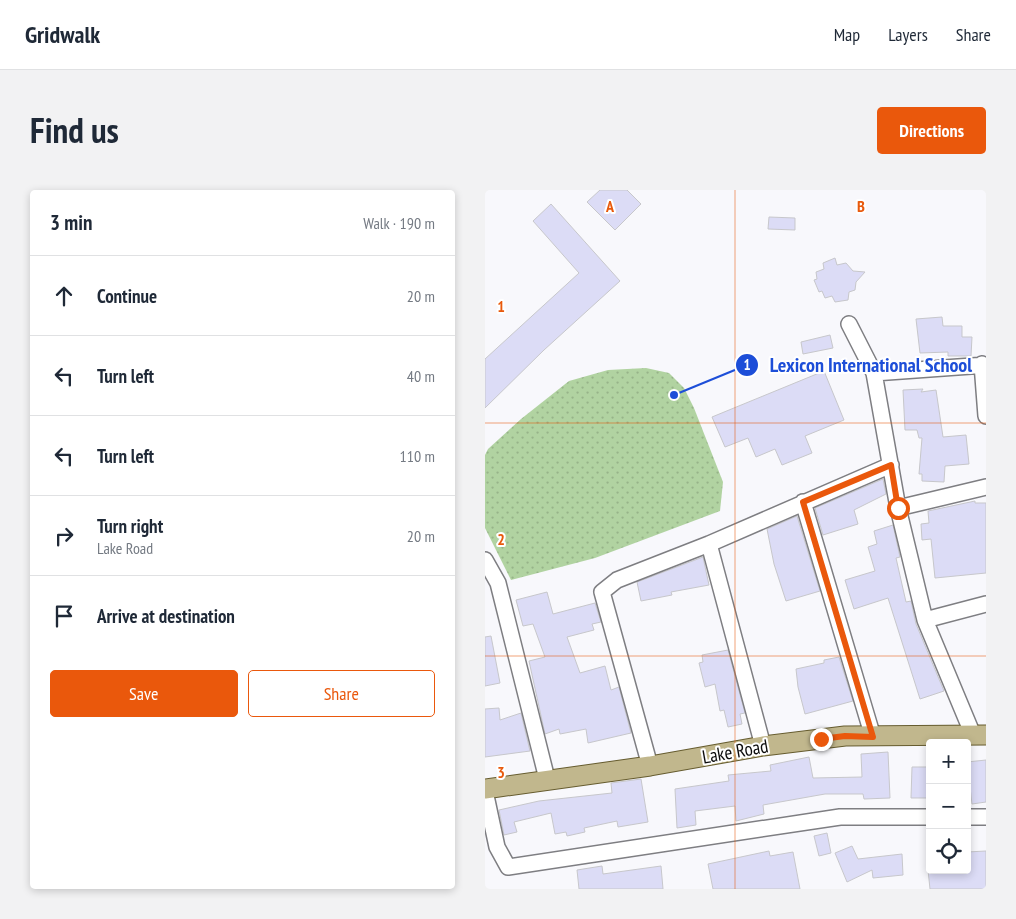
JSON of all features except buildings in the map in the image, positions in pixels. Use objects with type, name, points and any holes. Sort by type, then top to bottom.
[{"type":"main road","name":"Lake Road","points":[[485,790],[547,779],[650,766],[763,746],[845,736],[979,735]]},
{"type":"street","points":[[849,324],[874,373],[898,508],[925,620],[979,735]]},
{"type":"street","points":[[874,373],[984,365],[986,416]]},
{"type":"street","points":[[650,766],[602,592],[617,580],[709,544],[891,465]]},
{"type":"street","points":[[898,508],[986,487]]},
{"type":"street","points":[[803,502],[873,737]]},
{"type":"street","points":[[709,544],[763,746]]},
{"type":"street","points":[[485,560],[498,583],[547,779]]},
{"type":"street","points":[[925,620],[986,604]]},
{"type":"street","points":[[485,790],[497,847],[509,867],[840,817],[926,817]]},
{"type":"street","points":[[971,817],[986,817]]},
{"type":"green space","points":[[646,368],[669,373],[684,388],[694,408],[723,482],[720,511],[595,558],[511,580],[485,528],[485,455],[488,449],[521,419],[569,381],[608,370]]},
{"type":"place","name":"Lexicon International School","points":[[674,395]]},
{"type":"route","points":[[821,739],[845,736],[873,737],[803,502],[891,465],[898,508]]}]
